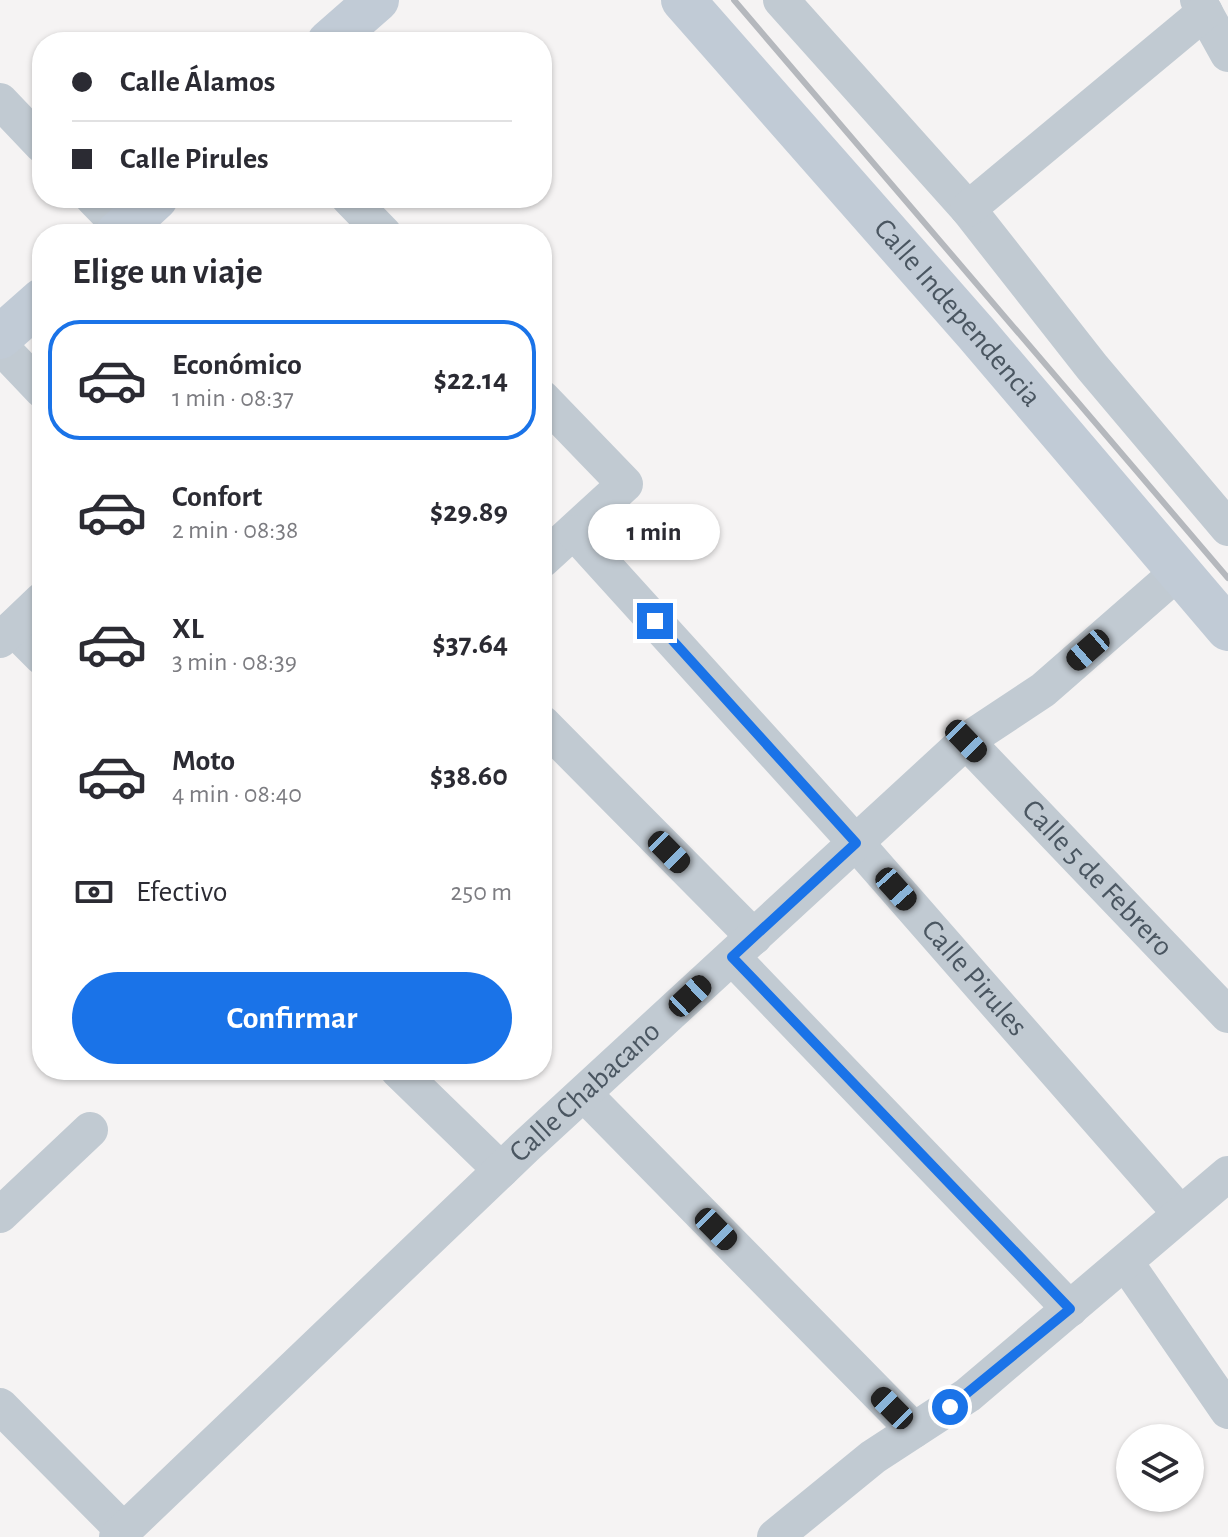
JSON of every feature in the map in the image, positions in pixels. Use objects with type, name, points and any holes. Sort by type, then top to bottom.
[{"type":"main road","points":[[340,32],[377,0]]},
{"type":"main road","name":"Calle Independencia","points":[[683,0],[976,333],[1228,629]]},
{"type":"main road","points":[[115,224],[140,208]]},
{"type":"main road","points":[[0,337],[32,309]]},
{"type":"street","points":[[781,0],[968,209],[1092,367],[1228,528]]},
{"type":"street","points":[[968,209],[1201,6],[1228,54]]},
{"type":"street","points":[[0,101],[32,135]]},
{"type":"street","points":[[359,208],[374,224]]},
{"type":"street","points":[[0,346],[32,380]]},
{"type":"street","points":[[552,408],[625,484],[552,552]]},
{"type":"street","name":"Calle Pirules","points":[[575,533],[856,843],[1180,1213]]},
{"type":"street","name":"Calle Chabacano","points":[[120,1534],[501,1170],[966,741],[1043,690],[1178,572]]},
{"type":"street","points":[[32,609],[6,634],[32,651]]},
{"type":"street","points":[[552,734],[1070,1309]]},
{"type":"street","name":"Calle 5 de Febrero","points":[[966,741],[1228,1015]]},
{"type":"street","points":[[408,1080],[501,1170]]},
{"type":"street","points":[[584,1094],[914,1430]]},
{"type":"street","points":[[0,1215],[90,1130]]},
{"type":"street","points":[[775,1537],[873,1457],[968,1395],[1228,1174]]},
{"type":"street","points":[[1126,1263],[1228,1411]]},
{"type":"street","points":[[14,1429],[120,1534]]},
{"type":"railway","points":[[734,0],[1228,578]]},
{"type":"route","points":[[655,621],[856,843],[732,957],[1070,1309],[950,1407]]}]
